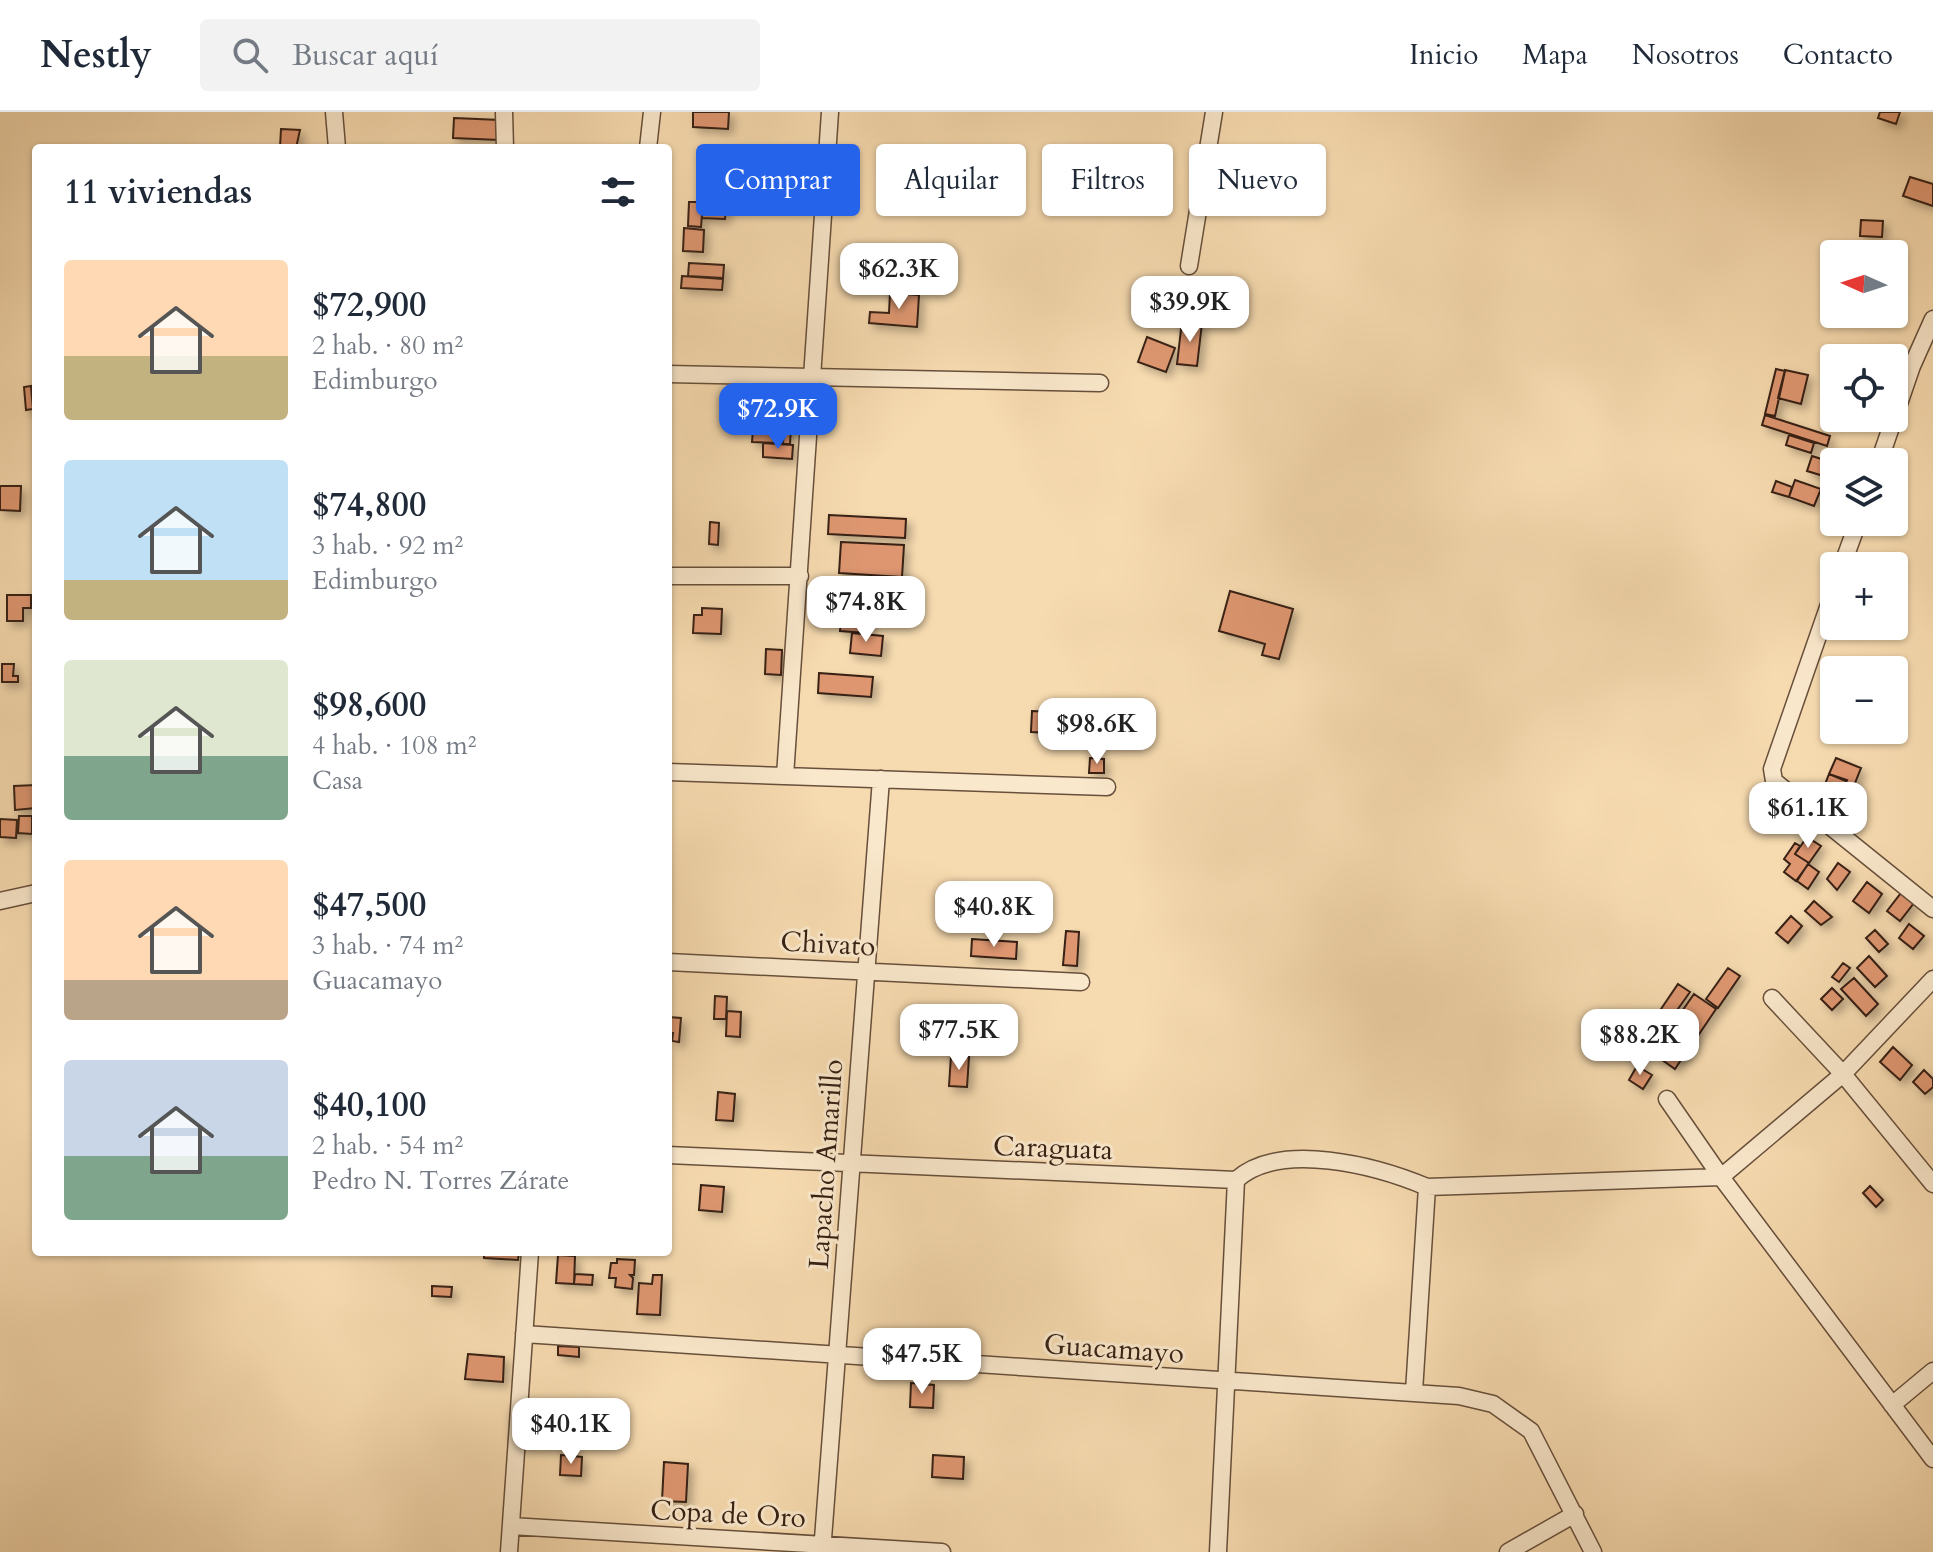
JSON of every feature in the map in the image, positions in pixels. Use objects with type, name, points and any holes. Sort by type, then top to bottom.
[{"type":"street","points":[[334,112],[337,144]]},
{"type":"street","points":[[504,112],[505,144]]},
{"type":"street","points":[[648,144],[652,112]]},
{"type":"street","points":[[785,776],[830,112]]},
{"type":"street","points":[[1189,266],[1214,112]]},
{"type":"street","points":[[1884,448],[1912,366],[1933,319]]},
{"type":"street","points":[[672,374],[1100,383]]},
{"type":"street","points":[[672,576],[800,576]]},
{"type":"street","points":[[1820,630],[1772,769],[1774,781],[1933,909]]},
{"type":"street","points":[[672,772],[1107,787]]},
{"type":"street","name":"Lapacho Amarillo","points":[[822,1548],[881,779]]},
{"type":"street","points":[[0,901],[32,894]]},
{"type":"street","name":"Chivato","points":[[672,962],[1081,982]]},
{"type":"street","points":[[1414,1392],[1427,1187],[1721,1177],[1843,1074],[1933,979]]},
{"type":"street","points":[[1772,998],[1843,1074],[1933,1184]]},
{"type":"street","points":[[1667,1099],[1721,1177],[1933,1459]]},
{"type":"street","name":"Caraguata","points":[[672,1155],[1236,1180],[1248,1169],[1277,1160],[1313,1160],[1395,1174],[1427,1187]]},
{"type":"street","points":[[1218,1552],[1236,1180]]},
{"type":"street","points":[[509,1552],[530,1256]]},
{"type":"street","name":"Guacamayo","points":[[524,1334],[1470,1398],[1493,1404],[1514,1415],[1531,1431],[1593,1552]]},
{"type":"street","points":[[1892,1405],[1933,1371]]},
{"type":"street","points":[[1508,1552],[1575,1514]]},
{"type":"street","name":"Copa de Oro","points":[[511,1526],[822,1548],[942,1552]]},
{"type":"building","points":[[693,112],[729,112],[728,129],[693,127]]},
{"type":"building","points":[[1880,112],[1900,112],[1896,124],[1878,118]]},
{"type":"building","points":[[454,118],[500,120],[499,140],[453,138]]},
{"type":"building","points":[[281,129],[300,130],[297,144],[280,144]]},
{"type":"building","points":[[1910,177],[1933,184],[1933,206],[1903,196]]},
{"type":"building","points":[[689,202],[696,202],[696,216],[702,216],[701,227],[688,226]]},
{"type":"building","points":[[702,216],[725,216],[725,219]]},
{"type":"building","points":[[1861,220],[1883,221],[1882,237],[1860,236]]},
{"type":"building","points":[[684,228],[704,230],[703,252],[683,251]]},
{"type":"building","points":[[689,263],[724,265],[723,278],[688,276]]},
{"type":"building","points":[[682,276],[723,279],[722,290],[681,288]]},
{"type":"building","points":[[890,293],[919,295],[917,327],[869,323],[870,312],[889,313]]},
{"type":"building","points":[[1182,321],[1202,323],[1197,366],[1177,364]]},
{"type":"building","points":[[1147,337],[1175,348],[1166,372],[1138,362]]},
{"type":"building","points":[[1776,369],[1785,371],[1775,416],[1765,414]]},
{"type":"building","points":[[1785,370],[1808,375],[1801,404],[1778,398]]},
{"type":"building","points":[[31,386],[32,409],[26,410],[24,387]]},
{"type":"building","points":[[755,403],[780,404],[783,429],[779,429],[778,443],[752,442]]},
{"type":"building","points":[[780,408],[792,409],[790,444],[783,444],[785,413],[780,413]]},
{"type":"building","points":[[1765,415],[1830,436],[1827,446],[1762,425]]},
{"type":"building","points":[[1789,435],[1814,443],[1811,453],[1786,445]]},
{"type":"building","points":[[763,443],[793,445],[792,459],[763,457]]},
{"type":"building","points":[[1812,456],[1820,459],[1820,475],[1807,471]]},
{"type":"building","points":[[1795,480],[1820,489],[1814,506],[1789,497]]},
{"type":"building","points":[[1776,481],[1792,487],[1789,497],[1772,492]]},
{"type":"building","points":[[0,486],[21,486],[20,511],[0,510]]},
{"type":"building","points":[[829,515],[906,519],[905,538],[828,534]]},
{"type":"building","points":[[710,522],[719,523],[718,545],[709,544]]},
{"type":"building","points":[[841,542],[904,545],[902,577],[839,573]]},
{"type":"building","points":[[1230,591],[1293,609],[1279,659],[1262,655],[1265,644],[1219,631]]},
{"type":"building","points":[[7,595],[31,595],[31,608],[23,608],[23,621],[7,621]]},
{"type":"building","points":[[843,603],[868,605],[866,633],[840,631]]},
{"type":"building","points":[[702,608],[722,609],[721,634],[693,633],[694,615],[702,615]]},
{"type":"building","points":[[852,633],[883,636],[881,656],[850,653]]},
{"type":"building","points":[[766,649],[782,650],[781,675],[765,674]]},
{"type":"building","points":[[2,664],[14,664],[13,676],[18,676],[18,682],[2,682]]},
{"type":"building","points":[[819,673],[873,677],[871,697],[818,693]]},
{"type":"building","points":[[1032,711],[1051,712],[1050,733],[1031,732]]},
{"type":"building","points":[[1090,758],[1104,759],[1104,773],[1089,773]]},
{"type":"building","points":[[1836,758],[1861,768],[1855,783],[1845,785],[1847,780],[1829,774]]},
{"type":"building","points":[[1829,774],[1846,781],[1841,794],[1824,787]]},
{"type":"building","points":[[32,785],[32,808],[15,810],[14,786]]},
{"type":"building","points":[[19,816],[32,816],[32,834],[18,833]]},
{"type":"building","points":[[0,819],[17,820],[16,838],[0,837]]},
{"type":"building","points":[[1807,837],[1821,846],[1809,863],[1795,854]]},
{"type":"building","points":[[1795,843],[1800,846],[1795,854],[1809,863],[1796,881],[1784,872],[1790,864],[1784,859]]},
{"type":"building","points":[[1838,863],[1850,872],[1837,890],[1827,879]]},
{"type":"building","points":[[1808,864],[1819,872],[1808,889],[1797,881]]},
{"type":"building","points":[[1867,882],[1882,894],[1869,913],[1853,901]]},
{"type":"building","points":[[1901,893],[1914,903],[1900,921],[1887,911]]},
{"type":"building","points":[[1814,901],[1832,917],[1821,925],[1805,911]]},
{"type":"building","points":[[1791,916],[1802,926],[1788,943],[1776,933]]},
{"type":"building","points":[[1909,924],[1924,936],[1913,949],[1899,938]]},
{"type":"building","points":[[1875,930],[1888,944],[1879,952],[1866,938]]},
{"type":"building","points":[[1066,931],[1079,932],[1077,966],[1063,965]]},
{"type":"building","points":[[972,939],[1017,942],[1016,959],[971,956]]},
{"type":"building","points":[[1869,956],[1887,976],[1875,987],[1857,968]]},
{"type":"building","points":[[1843,963],[1850,968],[1839,982],[1832,977]]},
{"type":"building","points":[[1728,968],[1740,976],[1718,1008],[1706,999]]},
{"type":"building","points":[[1854,978],[1878,1004],[1866,1016],[1841,989]]},
{"type":"building","points":[[1678,984],[1690,992],[1670,1020],[1659,1012]]},
{"type":"building","points":[[1832,988],[1843,999],[1832,1010],[1821,999]]},
{"type":"building","points":[[1694,994],[1716,1009],[1691,1046],[1669,1030]]},
{"type":"building","points":[[715,996],[727,997],[726,1019],[714,1019]]},
{"type":"building","points":[[727,1011],[741,1012],[740,1037],[726,1036]]},
{"type":"building","points":[[672,1017],[681,1018],[679,1042],[672,1041]]},
{"type":"building","points":[[1671,1038],[1688,1049],[1675,1069],[1658,1057]]},
{"type":"building","points":[[1893,1047],[1912,1065],[1900,1080],[1880,1062]]},
{"type":"building","points":[[951,1056],[969,1057],[967,1087],[949,1086]]},
{"type":"building","points":[[1637,1066],[1652,1075],[1643,1089],[1629,1080]]},
{"type":"building","points":[[1924,1070],[1933,1079],[1933,1087],[1925,1094],[1913,1082]]},
{"type":"building","points":[[718,1092],[735,1094],[733,1121],[716,1120]]},
{"type":"building","points":[[701,1185],[724,1187],[722,1212],[699,1210]]},
{"type":"building","points":[[1870,1186],[1883,1200],[1876,1207],[1863,1193]]},
{"type":"building","points":[[484,1256],[518,1256],[518,1260]]},
{"type":"building","points":[[558,1256],[575,1256],[574,1284],[556,1283]]},
{"type":"building","points":[[617,1259],[635,1260],[634,1275],[630,1275],[633,1278],[632,1289],[615,1287],[616,1278],[609,1278],[611,1263],[617,1263]]},
{"type":"building","points":[[575,1274],[593,1275],[592,1285],[574,1284]]},
{"type":"building","points":[[653,1275],[662,1275],[660,1315],[637,1314],[639,1283],[652,1284]]},
{"type":"building","points":[[432,1286],[452,1287],[451,1297],[432,1296]]},
{"type":"building","points":[[558,1346],[579,1347],[579,1357],[558,1355]]},
{"type":"building","points":[[468,1354],[504,1357],[503,1382],[465,1379]]},
{"type":"building","points":[[911,1383],[934,1385],[933,1408],[910,1407]]},
{"type":"building","points":[[567,1401],[598,1403],[597,1417],[567,1416]]},
{"type":"building","points":[[561,1455],[582,1457],[581,1476],[560,1475]]},
{"type":"building","points":[[933,1455],[964,1457],[963,1479],[932,1477]]},
{"type":"building","points":[[664,1462],[688,1464],[686,1502],[662,1501]]}]
